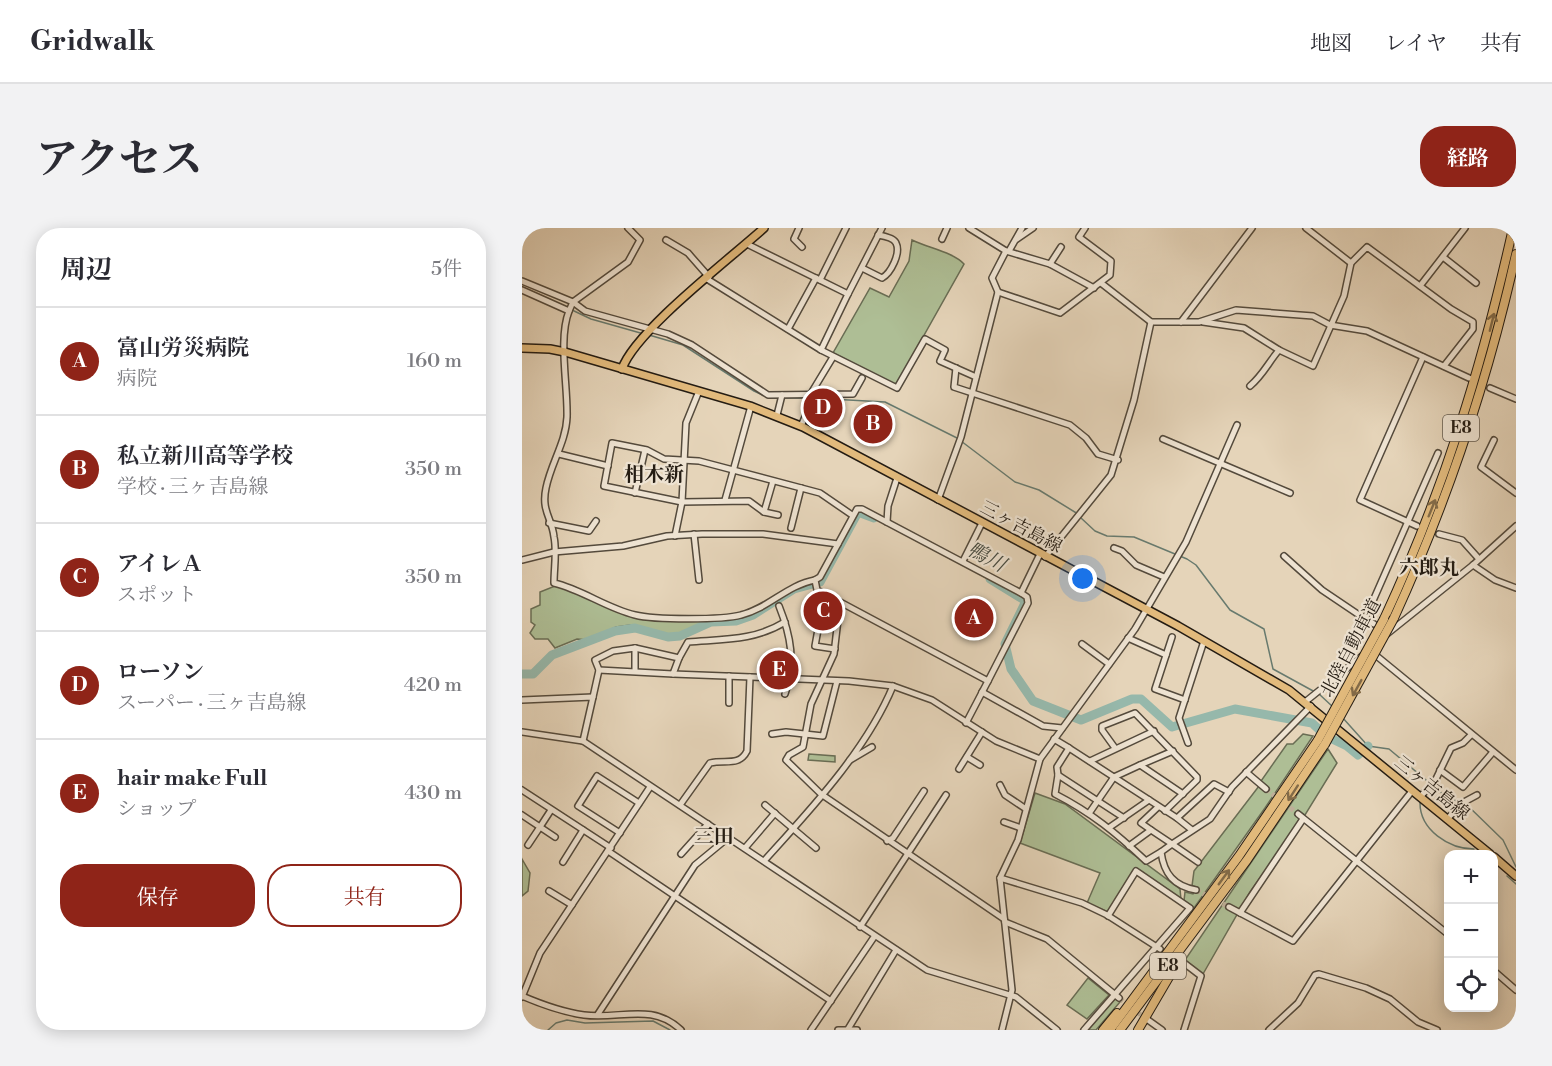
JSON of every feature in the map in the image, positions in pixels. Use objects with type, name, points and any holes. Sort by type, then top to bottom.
[{"type":"highway","name":"北陸自動車道","points":[[1110,1030],[1321,742],[1384,619],[1426,523],[1467,410],[1492,323],[1513,228]]},
{"type":"highway","name":"北陸自動車道","points":[[1120,1030],[1282,810],[1394,618],[1430,537],[1461,454],[1487,371],[1516,254]]},
{"type":"highway","points":[[1138,1030],[1154,999],[1215,903]]},
{"type":"highway","points":[[1102,1030],[1189,924]]},
{"type":"main road","points":[[622,369],[626,358],[650,330],[764,228]]},
{"type":"main road","name":"三ヶ吉島線","points":[[522,348],[565,352],[751,406],[801,426],[1145,609],[1289,690],[1485,850]]},
{"type":"main road","name":"三ヶ吉島線","points":[[1498,861],[1516,876]]},
{"type":"street","points":[[628,228],[640,240],[628,262],[573,302],[568,311],[565,352],[567,421],[559,454],[546,487],[546,515],[554,536],[554,583],[578,588],[617,609],[642,616],[733,617],[768,604],[797,584],[820,577],[852,515],[857,509],[862,509],[1027,597],[1028,603],[1008,646],[966,723]]},
{"type":"street","points":[[799,228],[794,239],[802,247]]},
{"type":"street","points":[[788,329],[846,228]]},
{"type":"street","points":[[821,350],[882,228]]},
{"type":"street","points":[[942,239],[947,228]]},
{"type":"street","points":[[969,228],[1007,251],[1050,264],[1094,288]]},
{"type":"street","points":[[980,235],[984,228]]},
{"type":"street","points":[[938,500],[961,436],[998,292],[992,278],[1022,228]]},
{"type":"street","points":[[1017,239],[1033,228]]},
{"type":"street","points":[[998,292],[1060,313],[1101,283],[1110,275],[1111,261],[1079,237],[1085,228]]},
{"type":"street","points":[[1181,322],[1252,228]]},
{"type":"street","points":[[1306,228],[1351,263]]},
{"type":"street","points":[[1420,286],[1465,228]]},
{"type":"street","points":[[862,268],[882,278],[886,276],[896,257],[897,244],[894,240],[878,235]]},
{"type":"street","points":[[666,240],[688,253],[708,278],[833,357],[897,388],[925,339],[945,350],[940,361],[976,377]]},
{"type":"street","points":[[747,244],[848,294]]},
{"type":"street","points":[[1050,264],[1061,247]]},
{"type":"street","points":[[1101,283],[1151,322],[1233,324],[1313,366],[1344,296],[1351,263],[1367,247],[1473,322],[1473,329],[1444,366]]},
{"type":"street","points":[[1443,257],[1476,283]]},
{"type":"street","points":[[522,281],[573,302],[594,315],[650,330],[692,345],[768,395],[810,398],[853,394],[862,378]]},
{"type":"street","points":[[522,290],[568,311]]},
{"type":"street","points":[[1199,322],[1236,310],[1313,316],[1330,325],[1367,331],[1469,378]]},
{"type":"street","points":[[1021,593],[1043,555],[1101,489],[1118,459],[1151,322]]},
{"type":"street","points":[[1250,386],[1265,374],[1269,362],[1279,350]]},
{"type":"street","points":[[801,426],[810,398],[833,357]]},
{"type":"street","points":[[1417,526],[1360,500],[1423,357]]},
{"type":"street","points":[[956,368],[954,387],[1070,425],[1086,438],[1098,454],[1118,459]]},
{"type":"street","points":[[1490,388],[1516,399]]},
{"type":"street","points":[[675,536],[682,502],[686,423],[699,391]]},
{"type":"street","points":[[848,394],[848,403]]},
{"type":"street","points":[[777,415],[782,395]]},
{"type":"street","points":[[725,500],[731,471],[751,406]]},
{"type":"street","points":[[1002,1030],[1012,996],[1000,878],[1018,840],[1040,759],[1128,638],[1186,542],[1237,425]]},
{"type":"street","points":[[1163,439],[1290,493]]},
{"type":"street","points":[[1494,440],[1481,467],[1516,493]]},
{"type":"street","points":[[778,515],[764,512],[749,501],[682,502],[604,486],[612,443],[645,450],[664,459],[683,462],[699,461],[820,493],[852,515]]},
{"type":"street","points":[[635,493],[645,450]]},
{"type":"street","points":[[1365,618],[1409,523],[1438,453]]},
{"type":"street","points":[[559,454],[608,466]]},
{"type":"street","points":[[887,522],[888,506],[897,478]]},
{"type":"street","points":[[764,512],[773,481]]},
{"type":"street","points":[[791,528],[801,488]]},
{"type":"street","points":[[549,523],[589,531],[596,521]]},
{"type":"street","points":[[963,561],[982,523]]},
{"type":"street","points":[[1069,748],[1057,767],[1056,794],[1090,812],[1110,827],[1146,861],[1210,819],[1228,792],[1308,704],[1403,619],[1473,565],[1516,526]]},
{"type":"street","points":[[522,560],[554,552],[623,546],[694,534],[763,534],[838,544]]},
{"type":"street","points":[[694,534],[699,580]]},
{"type":"street","points":[[1439,534],[1462,540],[1479,559]]},
{"type":"street","points":[[1114,548],[1122,551],[1131,562],[1164,577]]},
{"type":"street","points":[[1284,555],[1322,590],[1374,624]]},
{"type":"street","points":[[1473,565],[1495,580],[1516,588]]},
{"type":"street","points":[[815,580],[817,590],[987,681]]},
{"type":"street","points":[[840,602],[835,650],[812,704],[802,750],[789,755],[786,760],[821,794],[1004,920],[1047,939],[1117,996]]},
{"type":"street","points":[[779,606],[791,644],[790,679],[785,694]]},
{"type":"street","points":[[673,674],[688,642],[742,639],[761,634],[785,622]]},
{"type":"street","points":[[819,624],[815,645],[835,650]]},
{"type":"street","points":[[1172,637],[1155,689],[1185,700]]},
{"type":"street","points":[[1128,638],[1167,655]]},
{"type":"street","points":[[1188,743],[1179,718],[1204,641]]},
{"type":"street","points":[[1082,644],[1109,664]]},
{"type":"street","points":[[582,741],[599,670],[595,660],[613,651],[635,648],[679,658]]},
{"type":"street","points":[[635,648],[635,671]]},
{"type":"street","points":[[1370,650],[1516,770]]},
{"type":"street","points":[[599,670],[822,679],[893,686],[932,700],[966,723],[1012,749],[1040,759]]},
{"type":"street","points":[[729,676],[729,704]]},
{"type":"street","points":[[680,805],[710,763],[738,762],[744,757],[747,751],[750,677]]},
{"type":"street","points":[[772,734],[823,736],[837,681]]},
{"type":"street","points":[[765,861],[816,806],[821,794],[869,729],[893,686]]},
{"type":"street","points":[[982,692],[1043,726],[1062,728]]},
{"type":"street","points":[[522,700],[593,697]]},
{"type":"street","points":[[1115,748],[1102,726],[1135,713],[1197,777],[1197,780],[1165,811]]},
{"type":"street","points":[[869,729],[877,733]]},
{"type":"street","points":[[1090,761],[1154,731]]},
{"type":"street","points":[[960,769],[982,732]]},
{"type":"street","points":[[522,733],[582,741],[765,861],[874,937],[933,974],[1012,996],[1057,1030]]},
{"type":"street","points":[[1420,797],[1440,770],[1451,748],[1472,735]]},
{"type":"street","points":[[1054,739],[1192,830]]},
{"type":"street","points":[[847,761],[872,747]]},
{"type":"street","points":[[1090,812],[1114,777],[1173,751]]},
{"type":"street","points":[[1440,770],[1463,788],[1493,752]]},
{"type":"street","points":[[967,757],[980,765]]},
{"type":"street","points":[[1140,765],[1183,794]]},
{"type":"street","points":[[1246,772],[1266,789]]},
{"type":"street","points":[[1058,775],[1124,818]]},
{"type":"street","points":[[620,833],[578,806],[597,776],[639,803]]},
{"type":"street","points":[[1177,818],[1214,784],[1228,792]]},
{"type":"street","points":[[1000,785],[1005,795],[1026,809]]},
{"type":"street","points":[[650,787],[540,953],[522,997],[559,1012],[587,1016],[649,1013],[666,1019],[681,1030]]},
{"type":"street","points":[[522,790],[831,1000]]},
{"type":"street","points":[[887,841],[893,838],[924,791]]},
{"type":"street","points":[[1229,907],[1293,941],[1413,791]]},
{"type":"street","points":[[860,927],[946,795]]},
{"type":"street","points":[[1447,819],[1464,802],[1478,795]]},
{"type":"street","points":[[1110,827],[1149,800]]},
{"type":"street","points":[[765,805],[816,848]]},
{"type":"street","points":[[1158,807],[1141,823],[1197,862]]},
{"type":"street","points":[[528,845],[551,810]]},
{"type":"street","points":[[745,848],[775,813]]},
{"type":"street","points":[[522,815],[555,837]]},
{"type":"street","points":[[1240,913],[1301,817],[1444,931]]},
{"type":"street","points":[[1004,822],[1021,828]]},
{"type":"street","points":[[681,854],[708,824]]},
{"type":"street","points":[[563,862],[583,830]]},
{"type":"street","points":[[1129,846],[1151,830]]},
{"type":"street","points":[[598,1014],[695,865],[729,837]]},
{"type":"street","points":[[1161,852],[1169,877],[1181,886],[1196,890]]},
{"type":"street","points":[[1084,1030],[1117,996],[1190,908],[1136,870],[1108,916]]},
{"type":"street","points":[[1000,878],[1045,890],[1108,916],[1157,947]]},
{"type":"street","points":[[549,891],[572,905]]},
{"type":"street","points":[[811,1030],[874,937]]},
{"type":"street","points":[[848,1029],[896,950]]},
{"type":"street","points":[[1184,963],[1201,976],[1185,1030]]},
{"type":"street","points":[[1269,1030],[1298,1003],[1315,975],[1319,974],[1366,988],[1390,999],[1418,1022],[1437,1030]]},
{"type":"street","points":[[1498,974],[1516,990]]},
{"type":"street","points":[[1149,1030],[1150,1022],[1162,1030]]},
{"type":"street","points":[[838,1030],[857,1030]]},
{"type":"green space","points":[[912,240],[947,253],[964,264],[896,385],[833,353],[870,288],[889,297],[909,261]]},
{"type":"green space","points":[[555,586],[565,587],[625,614],[709,620],[678,635],[669,635],[630,625],[616,627],[589,640],[577,639],[555,648],[548,639],[535,639],[530,633],[535,625],[531,622],[531,609],[540,605],[540,592]]},
{"type":"green space","points":[[1303,734],[1313,736],[1194,908],[1184,901],[1185,892],[1193,894],[1197,887],[1192,886],[1194,871],[1259,786],[1264,789],[1267,786],[1261,781],[1287,744],[1293,744]]},
{"type":"green space","points":[[1328,749],[1337,763],[1305,815],[1298,810],[1295,814],[1301,820],[1250,892],[1203,974],[1185,960]]},
{"type":"green space","points":[[809,754],[835,756],[835,762],[808,760]]},
{"type":"green space","points":[[1035,793],[1065,804],[1180,889],[1181,900],[1135,868],[1108,912],[1087,903],[1100,873],[1020,843]]},
{"type":"green space","points":[[522,859],[530,873],[528,891],[522,896]]},
{"type":"green space","points":[[1088,978],[1109,995],[1087,1019],[1067,1005]]},
{"type":"green space","points":[[1114,998],[1120,1002],[1096,1030],[1087,1030]]},
{"type":"waterway","points":[[572,310],[591,319],[644,334]]},
{"type":"waterway","points":[[649,335],[683,345],[754,391],[769,398],[807,398]]},
{"type":"waterway","points":[[812,398],[885,402],[957,438]]},
{"type":"waterway","points":[[961,441],[1015,482],[1039,490],[1078,514]]},
{"type":"waterway","name":"鴨川","points":[[522,674],[533,674],[552,655],[615,631],[635,628],[668,637],[680,636],[711,622],[736,621],[753,615],[794,589],[820,582],[858,512],[874,518]]},
{"type":"waterway","points":[[1081,518],[1095,531],[1107,536],[1134,537],[1196,565],[1230,610],[1264,629],[1273,669],[1315,692]]},
{"type":"waterway","name":"鴨川","points":[[990,579],[1026,601],[1005,644],[1011,669],[1033,701],[1081,720],[1132,699],[1141,699],[1172,727],[1235,709],[1312,723],[1326,736],[1347,746],[1358,755],[1368,746]]},
{"type":"waterway","points":[[1319,694],[1333,707]]},
{"type":"waterway","points":[[1342,717],[1368,746],[1389,749],[1444,795],[1452,800],[1461,801]]},
{"type":"waterway","points":[[1420,803],[1425,822],[1438,836],[1455,846],[1474,849]]},
{"type":"waterway","points":[[1465,803],[1503,840],[1516,867]]},
{"type":"waterway","points":[[1507,876],[1516,884]]},
{"type":"waterway","points":[[548,1030],[556,1023],[567,1020],[585,1023],[653,1021],[670,1030]]},
{"type":"tunnel","points":[[1266,789],[1298,814]]},
{"type":"tunnel","points":[[1196,890],[1229,907]]},
{"type":"tunnel","points":[[1119,998],[1146,1019]]},
{"type":"place","name":"ローソン","points":[[823,408]]},
{"type":"place","name":"私立新川高等学校","points":[[873,424]]},
{"type":"place","name":"アイレＡ","points":[[823,611]]},
{"type":"place","name":"富山労災病院","points":[[974,618]]},
{"type":"place","name":"hair make Full","points":[[779,670]]},
{"type":"district","name":"相木新","points":[[654,475]]},
{"type":"district","name":"六郎丸","points":[[1429,568]]},
{"type":"district","name":"三田","points":[[714,837]]}]
